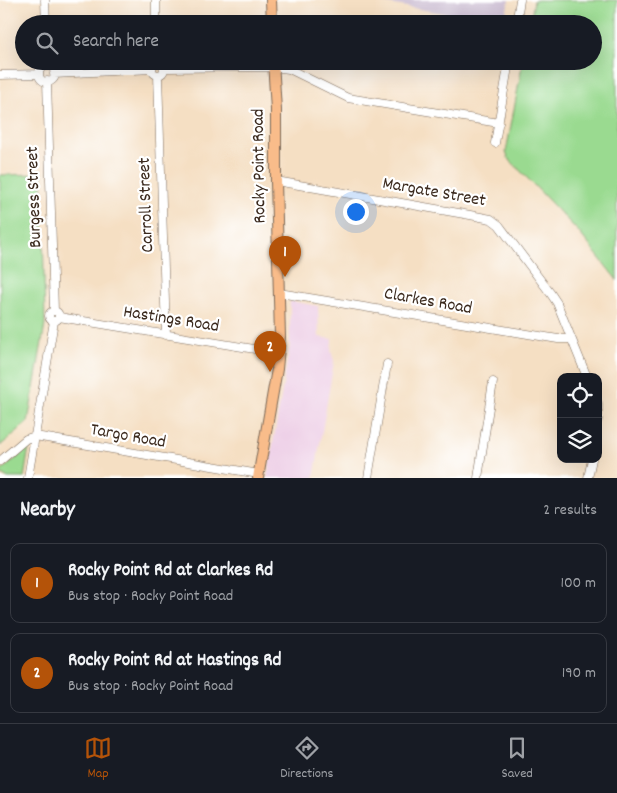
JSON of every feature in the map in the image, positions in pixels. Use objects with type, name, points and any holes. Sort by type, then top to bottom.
[{"type":"main road","points":[[271,0],[272,15]]},
{"type":"main road","name":"Rocky Point Road","points":[[258,476],[279,354],[276,110],[273,70]]},
{"type":"street","points":[[45,0],[46,15]]},
{"type":"street","points":[[156,0],[156,15]]},
{"type":"street","points":[[518,15],[520,0]]},
{"type":"street","points":[[40,70],[39,74],[42,80],[47,82],[52,80],[53,70]]},
{"type":"street","points":[[54,74],[113,70]]},
{"type":"street","name":"Carroll Street","points":[[158,70],[166,335]]},
{"type":"street","points":[[291,70],[348,98],[498,123]]},
{"type":"street","points":[[495,143],[507,70]]},
{"type":"street","points":[[0,75],[39,74]]},
{"type":"street","name":"Burgess Street","points":[[28,478],[56,316],[47,82]]},
{"type":"street","name":"Margate Street","points":[[276,181],[491,219],[499,225],[557,303],[585,373]]},
{"type":"street","name":"Clarkes Road","points":[[279,293],[552,339],[571,339]]},
{"type":"street","name":"Hastings Road","points":[[56,316],[279,354]]},
{"type":"street","points":[[368,478],[386,364]]},
{"type":"street","points":[[478,478],[494,382]]},
{"type":"street","points":[[0,461],[26,439],[35,436]]},
{"type":"street","name":"Targo Road","points":[[35,436],[258,476]]},
{"type":"street","points":[[588,478],[591,463]]},
{"type":"shaded area","points":[[364,0],[509,0],[506,15],[455,15]]},
{"type":"shaded area","points":[[290,301],[318,306],[319,337],[332,339],[331,351],[334,361],[314,478],[267,478],[290,345]]},
{"type":"green space","points":[[534,0],[617,0],[617,280],[578,231],[508,158],[506,152],[521,70],[602,70],[602,15],[532,15]]},
{"type":"green space","points":[[42,174],[45,325],[28,422],[0,446],[0,175]]},
{"type":"green space","points":[[29,447],[24,478],[8,478],[0,473],[0,472]]},
{"type":"place","name":"Rocky Point Rd at Clarkes Rd","points":[[285,277]]},
{"type":"place","name":"Rocky Point Rd at Hastings Rd","points":[[270,372]]}]
